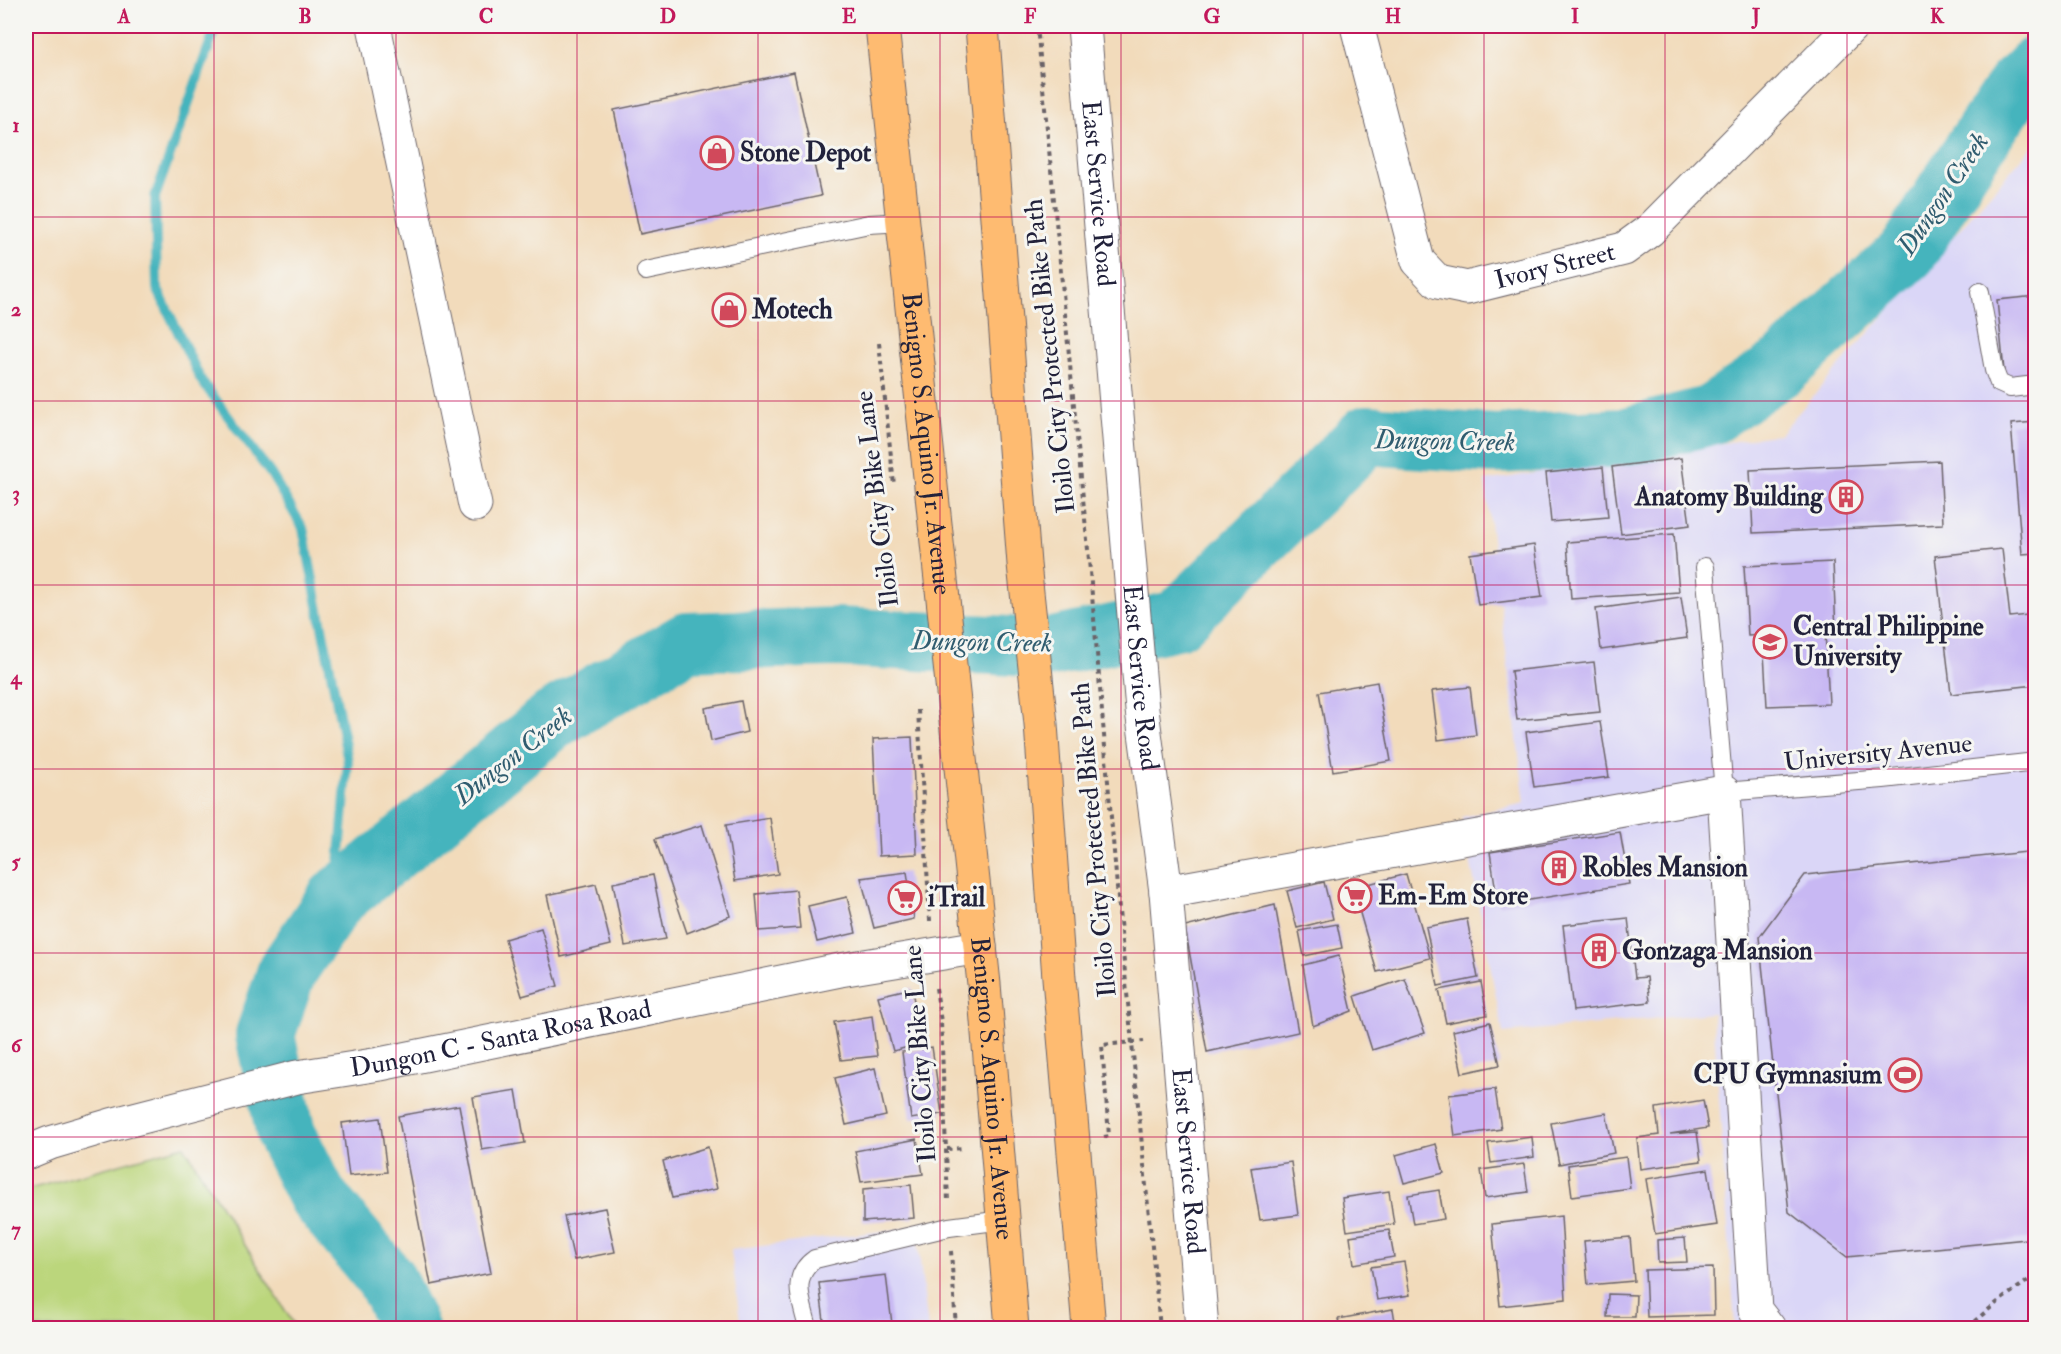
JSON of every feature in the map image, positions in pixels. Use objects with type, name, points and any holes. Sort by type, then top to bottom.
[{"type":"highway","name":"Benigno S. Aquino Jr. Avenue","points":[[882,26],[980,947],[1011,1328]]},
{"type":"highway","points":[[982,26],[1024,564],[1041,724],[1059,978],[1089,1329]]},
{"type":"street","points":[[374,26],[475,505]]},
{"type":"street","name":"East Service Road","points":[[1084,26],[1142,710],[1166,892],[1202,1329]]},
{"type":"street","name":"Ivory Street","points":[[1358,26],[1419,261],[1438,282],[1467,288],[1624,249],[1650,230],[1852,26]]},
{"type":"street","points":[[1166,892],[1724,792],[1755,1310],[1769,1329]]},
{"type":"street","name":"Dungon C - Santa Rosa Road","points":[[26,1153],[60,1140],[192,1103],[297,1077],[380,1065],[840,970],[980,947]]},
{"type":"lane","points":[[646,271],[869,224],[903,222]]},
{"type":"lane","points":[[1980,292],[1994,370],[2000,383],[2010,388],[2036,385]]},
{"type":"lane","points":[[1705,567],[1724,792]]},
{"type":"lane","name":"University Avenue","points":[[1724,792],[1883,779],[2036,762]]},
{"type":"lane","points":[[808,1329],[799,1287],[800,1274],[805,1266],[815,1259],[949,1227],[1003,1220]]},
{"type":"path","name":"Iloilo City Protected Bike Path","points":[[1037,26],[1160,1329]]},
{"type":"path","name":"Iloilo City Bike Lane","points":[[879,342],[895,492]]},
{"type":"path","name":"Iloilo City Bike Lane","points":[[918,709],[932,955],[941,1022],[949,1227],[956,1329]]},
{"type":"path","points":[[1105,1045],[1119,1044]]},
{"type":"path","points":[[1968,1329],[1999,1300],[2036,1275]]},
{"type":"shaded area","name":"Central Philippine University","points":[[2035,143],[2035,1328],[1735,1328],[1713,1013],[1503,1033],[1462,817],[1525,803],[1485,481],[1780,434]]},
{"type":"shaded area","points":[[916,1227],[928,1328],[741,1328],[731,1250]]},
{"type":"green space","points":[[184,1146],[296,1328],[26,1328],[26,1190]]},
{"type":"building","name":"Stone Depot","points":[[794,72],[821,196],[640,234],[614,110]]},
{"type":"building","points":[[2036,296],[2036,379],[2005,381],[1997,300]]},
{"type":"building","points":[[2036,422],[2036,553],[2022,554],[2011,424]]},
{"type":"building","points":[[1681,458],[1690,525],[1621,534],[1612,467]]},
{"type":"building","name":"Anatomy Building","points":[[1940,461],[1943,524],[1753,533],[1750,470]]},
{"type":"building","points":[[1603,467],[1608,517],[1551,522],[1546,473]]},
{"type":"building","points":[[1674,534],[1679,592],[1571,599],[1567,542]]},
{"type":"building","points":[[1534,545],[1542,597],[1478,605],[1470,554]]},
{"type":"building","points":[[2002,549],[2010,617],[2036,614],[2036,685],[1951,694],[1935,556]]},
{"type":"building","points":[[1833,562],[1836,631],[1825,631],[1829,704],[1767,706],[1763,635],[1748,636],[1744,566]]},
{"type":"building","points":[[1681,597],[1687,638],[1601,650],[1596,609]]},
{"type":"building","points":[[1594,662],[1600,712],[1517,720],[1511,671]]},
{"type":"building","points":[[1377,682],[1391,761],[1333,771],[1319,692]]},
{"type":"building","points":[[1470,687],[1476,735],[1438,740],[1432,691]]},
{"type":"building","points":[[741,701],[747,732],[711,741],[705,708]]},
{"type":"building","points":[[1600,722],[1609,777],[1534,787],[1526,732]]},
{"type":"building","points":[[912,737],[917,854],[879,856],[873,739]]},
{"type":"building","points":[[770,818],[778,874],[735,881],[726,825]]},
{"type":"building","points":[[702,825],[730,916],[687,933],[655,839]]},
{"type":"building","name":"Robles Mansion","points":[[1620,832],[1629,884],[1498,905],[1490,852]]},
{"type":"building","name":"CPU Gymnasium","points":[[2036,851],[2036,1238],[1847,1257],[1789,1212],[1759,937],[1805,875]]},
{"type":"building","points":[[907,872],[914,919],[874,928],[861,878]]},
{"type":"building","points":[[1406,874],[1430,958],[1377,972],[1355,896],[1361,891],[1353,888]]},
{"type":"building","points":[[653,875],[666,939],[625,946],[613,883]]},
{"type":"building","points":[[1324,882],[1333,919],[1297,928],[1287,891]]},
{"type":"building","points":[[596,884],[611,945],[561,957],[547,895]]},
{"type":"building","points":[[796,890],[800,928],[759,931],[756,894]]},
{"type":"building","points":[[847,897],[856,933],[817,942],[808,906]]},
{"type":"building","points":[[1275,905],[1298,1032],[1207,1052],[1185,927]]},
{"type":"building","name":"Gonzaga Mansion","points":[[1628,918],[1635,978],[1647,977],[1650,1002],[1573,1011],[1563,925]]},
{"type":"building","points":[[1467,919],[1478,978],[1438,986],[1426,927]]},
{"type":"building","points":[[1337,924],[1342,948],[1304,956],[1299,931]]},
{"type":"building","points":[[541,928],[558,986],[522,996],[505,939]]},
{"type":"building","points":[[1339,956],[1352,1011],[1313,1026],[1303,965]]},
{"type":"building","points":[[1405,979],[1425,1033],[1372,1050],[1355,996]]},
{"type":"building","points":[[1481,982],[1487,1015],[1446,1023],[1439,990]]},
{"type":"building","points":[[912,988],[920,1044],[893,1051],[878,996]]},
{"type":"building","points":[[872,1016],[877,1056],[841,1060],[834,1022]]},
{"type":"building","points":[[1490,1022],[1500,1065],[1462,1073],[1453,1031]]},
{"type":"building","points":[[932,1047],[942,1114],[911,1119],[902,1052]]},
{"type":"building","points":[[875,1068],[886,1116],[846,1125],[835,1078]]},
{"type":"building","points":[[1495,1089],[1501,1129],[1455,1136],[1449,1095]]},
{"type":"building","points":[[516,1090],[525,1143],[482,1150],[473,1097]]},
{"type":"building","points":[[1703,1100],[1708,1128],[1670,1134],[1697,1132],[1701,1161],[1640,1169],[1637,1138],[1659,1135],[1656,1108]]},
{"type":"building","points":[[459,1105],[491,1273],[431,1285],[398,1116]]},
{"type":"building","points":[[1606,1113],[1614,1153],[1559,1164],[1551,1123]]},
{"type":"building","points":[[380,1118],[387,1172],[349,1176],[342,1123]]},
{"type":"building","points":[[1532,1137],[1534,1157],[1491,1163],[1488,1143]]},
{"type":"building","points":[[917,1139],[923,1174],[861,1182],[855,1151]]},
{"type":"building","points":[[1436,1144],[1444,1173],[1404,1183],[1396,1155]]},
{"type":"building","points":[[708,1147],[717,1189],[672,1198],[663,1161]]},
{"type":"building","points":[[1626,1157],[1630,1188],[1572,1196],[1568,1165]]},
{"type":"building","points":[[1291,1162],[1298,1215],[1260,1220],[1251,1168]]},
{"type":"building","points":[[1524,1164],[1528,1192],[1485,1198],[1481,1170]]},
{"type":"building","points":[[1708,1169],[1717,1225],[1655,1234],[1646,1179]]},
{"type":"building","points":[[911,1185],[914,1218],[863,1222],[863,1189]]},
{"type":"building","points":[[1439,1190],[1444,1219],[1413,1224],[1408,1195]]},
{"type":"building","points":[[1389,1191],[1394,1224],[1347,1231],[1342,1198]]},
{"type":"building","points":[[605,1208],[615,1252],[574,1260],[564,1216]]},
{"type":"building","points":[[1561,1216],[1566,1299],[1500,1306],[1492,1224]]},
{"type":"building","points":[[1389,1230],[1394,1257],[1354,1264],[1350,1236]]},
{"type":"building","points":[[1630,1237],[1634,1281],[1588,1285],[1584,1241]]},
{"type":"building","points":[[1685,1238],[1687,1262],[1658,1263],[1657,1240]]},
{"type":"building","points":[[1404,1262],[1410,1295],[1377,1300],[1371,1267]]},
{"type":"building","points":[[1713,1268],[1714,1315],[1647,1317],[1645,1270]]},
{"type":"building","points":[[886,1275],[892,1324],[825,1328],[819,1283]]},
{"type":"building","points":[[1608,1294],[1636,1295],[1635,1317],[1607,1317]]},
{"type":"building","points":[[1393,1309],[1396,1328],[1340,1328],[1338,1319]]},
{"type":"waterway","points":[[216,26],[155,197],[157,288],[201,380],[271,474],[303,528],[348,761],[336,899]]},
{"type":"waterway","name":"Dungon Creek","points":[[409,1328],[386,1279],[317,1196],[286,1134],[265,1035],[287,971],[336,899],[554,719],[687,642],[837,637],[1048,648],[1177,620],[1367,435],[1495,444],[1623,438],[1711,415],[1783,366],[1908,252],[2015,87],[2036,66]]},
{"type":"place","name":"Stone Depot","points":[[717,153]]},
{"type":"place","name":"Motech","points":[[729,310]]},
{"type":"place","name":"Anatomy Building","points":[[1846,497]]},
{"type":"place","name":"Central Philippine University","points":[[1770,642]]},
{"type":"place","name":"Robles Mansion","points":[[1559,868]]},
{"type":"place","name":"Em-Em Store","points":[[1355,896]]},
{"type":"place","name":"iTrail","points":[[905,898]]},
{"type":"place","name":"Gonzaga Mansion","points":[[1599,951]]},
{"type":"place","name":"CPU Gymnasium","points":[[1905,1075]]}]
